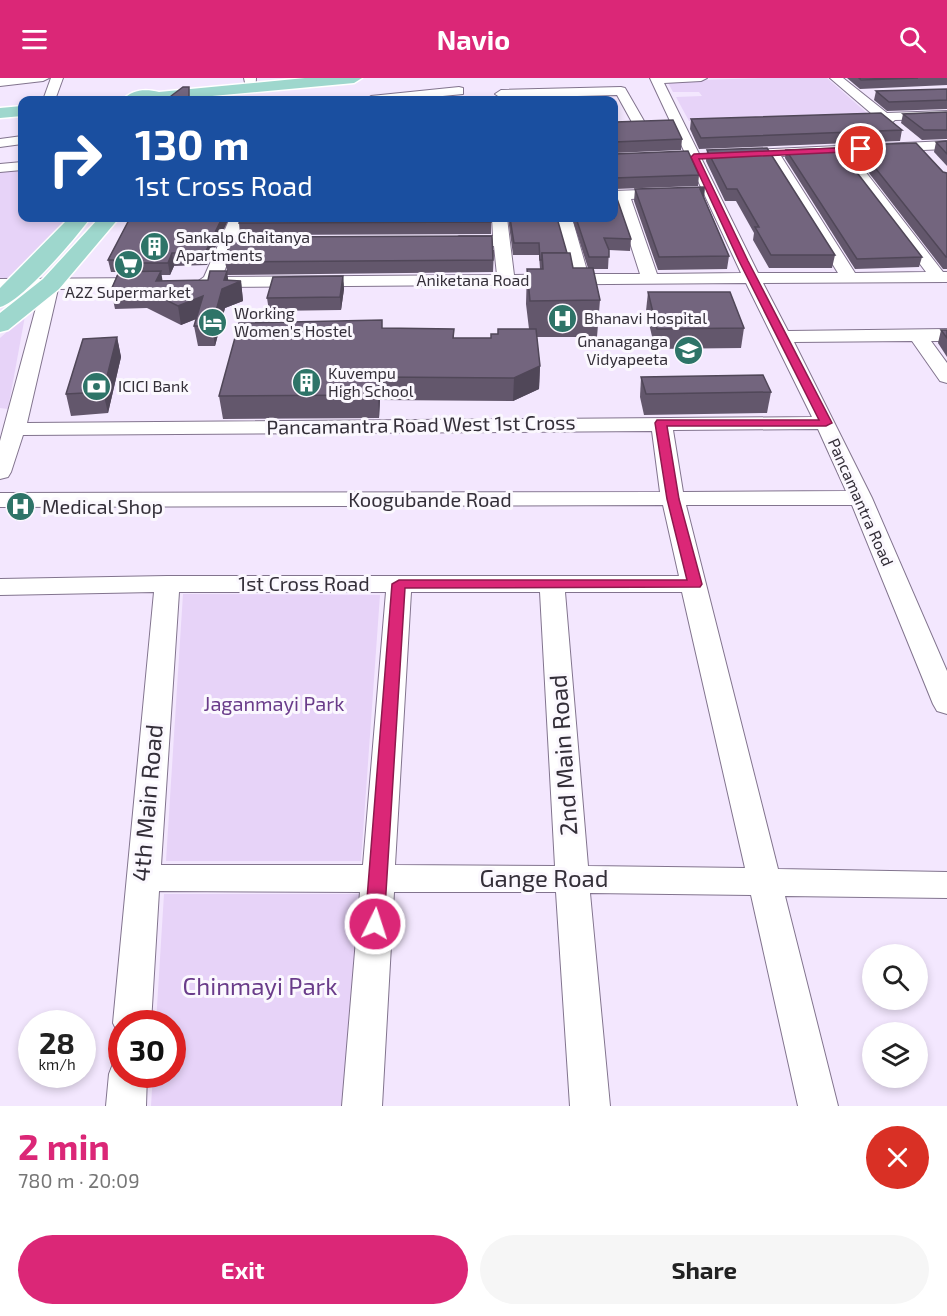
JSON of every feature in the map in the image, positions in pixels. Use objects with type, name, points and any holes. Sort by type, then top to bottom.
[{"type":"main road","points":[[131,96],[139,78]]},
{"type":"main road","points":[[159,78],[159,96]]},
{"type":"main road","points":[[196,96],[233,94],[250,84],[354,78]]},
{"type":"main road","points":[[0,115],[18,113]]},
{"type":"main road","points":[[0,300],[10,284],[76,222]]},
{"type":"main road","points":[[0,326],[51,285],[106,222]]},
{"type":"street","points":[[0,82],[43,78]]},
{"type":"street","points":[[50,96],[57,78]]},
{"type":"street","points":[[455,78],[460,96]]},
{"type":"street","points":[[618,78],[624,85],[621,91]]},
{"type":"street","points":[[657,79],[701,78]]},
{"type":"street","points":[[836,78],[919,147],[933,162]]},
{"type":"street","name":"Pancamantra Road","points":[[657,79],[653,124],[694,160],[699,192],[752,279],[826,423],[861,498],[947,704]]},
{"type":"street","points":[[495,81],[502,96]]},
{"type":"street","points":[[522,96],[621,91]]},
{"type":"street","points":[[621,91],[630,108],[653,124]]},
{"type":"street","points":[[857,95],[880,94]]},
{"type":"street","points":[[618,108],[630,108]]},
{"type":"street","points":[[838,118],[947,115]]},
{"type":"street","points":[[0,143],[18,141]]},
{"type":"street","points":[[728,155],[947,146]]},
{"type":"street","points":[[842,150],[943,277]]},
{"type":"street","points":[[772,153],[849,277]]},
{"type":"street","points":[[679,172],[694,160]]},
{"type":"street","points":[[0,168],[18,166]]},
{"type":"street","points":[[650,279],[618,195],[699,192]]},
{"type":"street","points":[[211,282],[233,242],[236,222]]},
{"type":"street","points":[[499,222],[507,280]]},
{"type":"street","points":[[565,222],[581,280]]},
{"type":"street","points":[[441,241],[501,241]]},
{"type":"street","name":"Aniketana Road","points":[[189,282],[943,277]]},
{"type":"street","points":[[10,284],[166,283]]},
{"type":"street","points":[[0,472],[11,422],[51,285]]},
{"type":"street","points":[[918,335],[947,377]]},
{"type":"street","points":[[782,337],[947,335]]},
{"type":"street","name":"Pancamantra Road West 1st Cross","points":[[11,422],[826,423]]},
{"type":"street","points":[[661,423],[673,499],[818,1106]]},
{"type":"street","name":"Koogubande Road","points":[[0,500],[861,498]]},
{"type":"street","name":"1st Cross Road","points":[[0,587],[167,584],[695,584]]},
{"type":"street","name":"4th Main Road","points":[[133,1010],[167,584]]},
{"type":"street","points":[[362,1106],[399,584]]},
{"type":"street","name":"2nd Main Road","points":[[552,584],[590,1106]]},
{"type":"street","name":"Gange Road","points":[[142,878],[572,879],[947,885]]},
{"type":"street","points":[[126,1106],[127,1088]]},
{"type":"green space","points":[[827,78],[868,114],[689,121],[676,97],[702,96],[699,92],[673,92],[667,81]]},
{"type":"green space","points":[[18,169],[18,222],[68,222],[12,280],[0,280],[0,171]]},
{"type":"green space","points":[[25,316],[8,409],[0,408],[0,338]]},
{"type":"green space","name":"Jaganmayi Park","points":[[183,594],[380,595],[361,861],[166,861]]},
{"type":"green space","name":"Chinmayi Park","points":[[164,894],[361,894],[344,1106],[151,1106],[152,1088],[186,1088],[186,1010],[157,1010]]},
{"type":"building","points":[[859,78],[918,78],[861,80]]},
{"type":"building","points":[[183,87],[189,87],[189,96],[171,96]]},
{"type":"building","points":[[947,89],[947,100],[889,102],[876,91]]},
{"type":"building","points":[[947,112],[947,130],[924,130],[903,114]]},
{"type":"building","points":[[881,113],[902,130],[701,138],[691,119]]},
{"type":"building","points":[[673,120],[682,139],[618,142],[618,122]]},
{"type":"building","points":[[947,141],[947,154],[936,142]]},
{"type":"building","points":[[916,143],[943,172],[947,173],[947,257],[857,145]]},
{"type":"building","points":[[767,148],[835,255],[771,255],[755,227],[759,227],[737,189],[727,189],[707,150]]},
{"type":"building","points":[[838,148],[922,257],[857,259],[786,150]]},
{"type":"building","points":[[688,151],[699,175],[618,178],[618,154]]},
{"type":"building","points":[[705,187],[700,189],[729,256],[659,257],[635,189]]},
{"type":"building","points":[[618,202],[631,239],[604,238],[609,257],[589,257],[577,222],[618,222]]},
{"type":"building","points":[[128,222],[220,222],[205,253],[172,253],[168,263],[126,263],[128,260],[108,260]]},
{"type":"building","points":[[239,222],[491,222],[239,223]]},
{"type":"building","points":[[511,222],[558,222],[567,253],[542,253],[542,260],[540,260],[539,243],[514,243]]},
{"type":"building","points":[[492,236],[493,260],[225,262],[233,237]]},
{"type":"building","points":[[542,253],[570,253],[573,268],[593,268],[600,300],[530,301],[527,269],[543,269]]},
{"type":"building","points":[[161,271],[156,281],[208,280],[210,271],[227,271],[224,280],[241,281],[222,289],[212,326],[194,326],[203,296],[178,306],[144,289],[111,290],[119,272]]},
{"type":"building","points":[[343,276],[340,297],[267,298],[273,277]]},
{"type":"building","points":[[648,292],[730,292],[744,328],[657,329]]},
{"type":"building","points":[[382,320],[382,328],[454,329],[453,338],[491,338],[491,334],[498,334],[498,329],[536,329],[540,366],[514,378],[379,377],[378,395],[219,396],[239,323]]},
{"type":"building","points":[[941,330],[947,330],[947,338]]},
{"type":"building","points":[[117,337],[103,392],[66,394],[83,339]]},
{"type":"building","points":[[763,375],[771,392],[646,394],[641,377]]},
{"type":"place","name":"Sankalp Chaitanya Apartments","points":[[155,246]]},
{"type":"place","name":"A2Z Supermarket","points":[[128,264]]},
{"type":"place","name":"Bhanavi Hospital","points":[[563,318]]},
{"type":"place","name":"Working Women's Hostel","points":[[213,322]]},
{"type":"place","name":"Gnanaganga Vidyapeeta","points":[[689,350]]},
{"type":"place","name":"Kuvempu High School","points":[[307,382]]},
{"type":"place","name":"ICICI Bank","points":[[97,386]]},
{"type":"place","name":"Medical Shop","points":[[21,507]]},
{"type":"route","points":[[375,924],[399,584],[695,584],[673,499],[661,423],[826,423],[743,261],[694,157],[861,149]]}]
